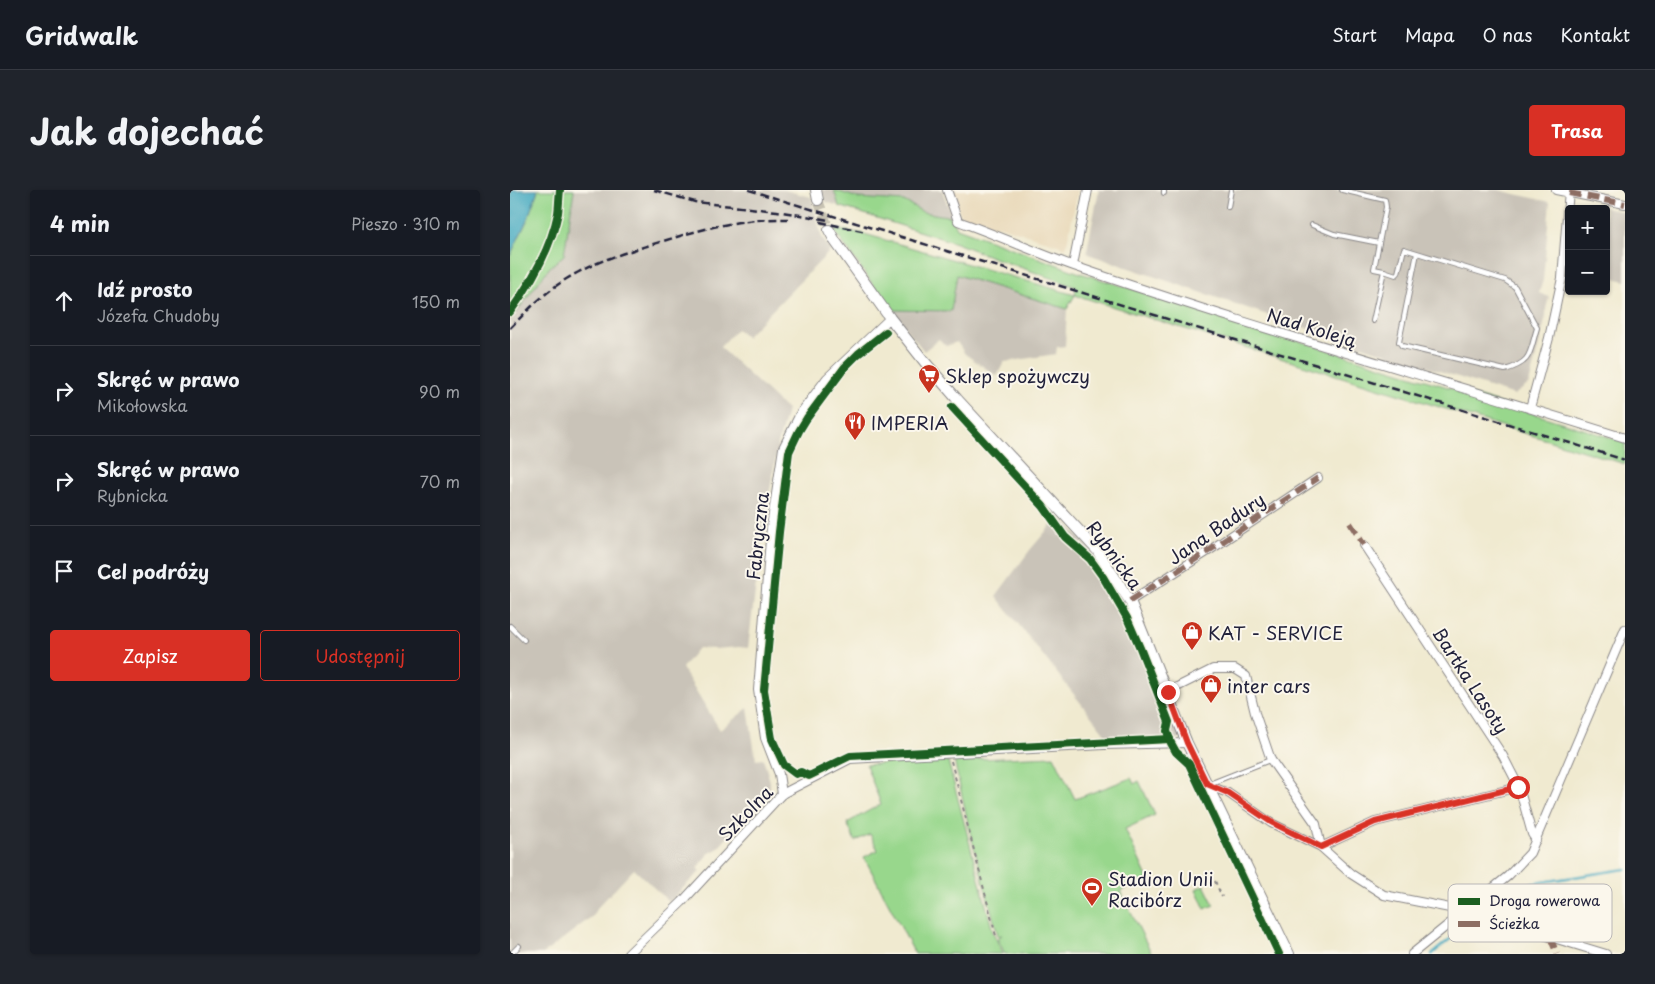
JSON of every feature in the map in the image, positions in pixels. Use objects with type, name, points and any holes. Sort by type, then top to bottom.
[{"type":"street","name":"Nad Koleją","points":[[947,190],[958,221],[1073,265],[1300,340],[1625,438]]},
{"type":"street","points":[[1073,265],[1088,190]]},
{"type":"street","points":[[1556,190],[1625,204]]},
{"type":"street","points":[[1530,408],[1549,338],[1562,278],[1569,192]]},
{"type":"street","name":"Rybnicka","points":[[829,230],[890,318],[957,400],[1097,550],[1130,601],[1187,743],[1289,954]]},
{"type":"street","name":"Fabryczna","points":[[782,794],[779,774],[766,738],[758,690],[771,527],[783,448],[800,414],[827,378],[890,318]]},
{"type":"street","name":"Jana Badury","points":[[1130,601],[1318,478]]},
{"type":"street","name":"Bartka Lasoty","points":[[1364,545],[1503,756],[1518,787],[1532,834],[1536,840]]},
{"type":"street","points":[[1498,884],[1514,871],[1530,853],[1625,629]]},
{"type":"street","points":[[1168,692],[1214,669],[1235,668],[1246,676],[1255,713],[1272,760],[1316,824],[1321,847]]},
{"type":"street","name":"Szkolna","points":[[628,954],[682,902],[782,794],[850,759],[1104,745],[1187,743]]},
{"type":"street","points":[[1207,784],[1228,793],[1271,822],[1321,847],[1351,874],[1384,895],[1448,908]]},
{"type":"street","points":[[1321,847],[1375,822],[1518,787]]},
{"type":"street","points":[[1412,954],[1448,925]]},
{"type":"street","points":[[1567,942],[1606,954]]},
{"type":"lane","points":[[1228,207],[1231,190]]},
{"type":"lane","points":[[1342,190],[1384,200],[1386,208],[1374,269],[1396,275],[1404,249],[1505,280],[1515,287],[1537,328],[1525,362],[1505,370],[1402,346],[1399,342],[1417,253]]},
{"type":"lane","points":[[1312,225],[1334,234],[1379,243]]},
{"type":"lane","points":[[1373,320],[1384,271]]},
{"type":"lane","points":[[510,626],[524,640]]},
{"type":"lane","points":[[1207,784],[1272,760]]},
{"type":"lane","points":[[511,954],[519,946]]},
{"type":"path","points":[[949,754],[996,936]]},
{"type":"path","points":[[1215,881],[1222,897]]},
{"type":"shaded area","points":[[574,190],[784,190],[811,197],[822,238],[831,250],[746,337],[737,329],[720,347],[787,410],[778,444],[762,535],[748,648],[698,648],[682,668],[720,730],[748,708],[756,760],[763,759],[770,781],[770,790],[717,849],[708,854],[697,868],[700,871],[669,902],[634,869],[597,908],[594,915],[543,954],[510,954],[510,320],[549,268],[564,255]]},
{"type":"shaded area","points":[[822,190],[942,190],[952,217],[957,243],[826,202]]},
{"type":"shaded area","points":[[951,190],[1078,190],[1066,248],[998,225],[990,229],[962,218]]},
{"type":"shaded area","points":[[1099,190],[1498,190],[1550,202],[1543,280],[1539,293],[1549,297],[1529,384],[1514,395],[1300,326],[1088,254],[1087,250]]},
{"type":"shaded area","points":[[1610,209],[1625,212],[1625,281],[1610,277]]},
{"type":"shaded area","points":[[956,275],[1067,309],[1065,346],[1057,347],[1056,354],[1004,362],[997,376],[965,354],[957,342],[946,346],[939,339],[924,351],[891,310],[951,311]]},
{"type":"shaded area","points":[[1059,516],[1095,554],[1128,603],[1181,739],[1110,740],[996,596],[1030,550]]},
{"type":"green space","points":[[538,190],[574,190],[564,255],[550,267],[510,320],[510,256],[527,221]]},
{"type":"green space","points":[[834,190],[858,198],[904,201],[923,212],[952,217],[957,228],[1077,272],[1625,442],[1625,464],[1075,295],[1076,287],[956,243],[839,206]]},
{"type":"green space","points":[[833,229],[861,233],[1075,295],[1067,309],[957,275],[951,311],[891,310]]},
{"type":"green space","points":[[1054,756],[1075,799],[1131,778],[1134,784],[1139,781],[1155,815],[1125,829],[1148,879],[1120,891],[1152,954],[1005,954],[997,938],[1002,935],[998,936],[970,832],[954,760]]},
{"type":"green space","points":[[906,761],[948,761],[993,932],[1003,954],[915,954],[864,857],[878,850],[870,834],[855,841],[847,823],[881,804],[866,765]]},
{"type":"green space","points":[[1204,885],[1214,905],[1205,909],[1196,889]]},
{"type":"water","points":[[510,190],[538,190],[527,220],[510,256]]},
{"type":"waterway","points":[[1529,884],[1625,869]]},
{"type":"waterway","points":[[1432,954],[1448,941]]},
{"type":"tunnel","points":[[818,200],[829,230]]},
{"type":"railway","points":[[654,190],[695,202],[777,211],[829,220]]},
{"type":"railway","points":[[749,190],[1625,460]]},
{"type":"railway","points":[[510,328],[552,289],[568,278],[600,262],[645,246],[721,225],[753,220],[788,219]]},
{"type":"railway","points":[[820,222],[866,232]]},
{"type":"marked path","points":[[1569,193],[1625,204]]},
{"type":"marked path","points":[[1130,601],[1318,478]]},
{"type":"marked path","points":[[1350,523],[1364,545]]},
{"type":"marked path","points":[[1552,942],[1557,954]]},
{"type":"cycle path","points":[[510,312],[533,277],[545,252],[555,226],[560,190]]},
{"type":"cycle path","points":[[886,332],[845,367],[807,418],[789,452],[779,532],[764,690],[772,739],[784,765],[796,774],[801,772],[809,776],[850,756],[1170,739]]},
{"type":"cycle path","points":[[952,407],[1043,506],[1065,537],[1090,559],[1103,577],[1127,618],[1140,648],[1169,722],[1167,731],[1171,743],[1176,752],[1189,764],[1279,954]]},
{"type":"place","name":"Sklep spożywczy","points":[[929,394]]},
{"type":"place","name":"IMPERIA","points":[[855,441]]},
{"type":"place","name":"KAT - SERVICE","points":[[1192,651]]},
{"type":"place","name":"inter cars","points":[[1211,704]]},
{"type":"place","name":"Stadion Unii Racibórz","points":[[1092,907]]},
{"type":"route","points":[[1168,692],[1187,743],[1207,784],[1228,793],[1250,806],[1271,822],[1321,847],[1375,822],[1518,787]]}]
